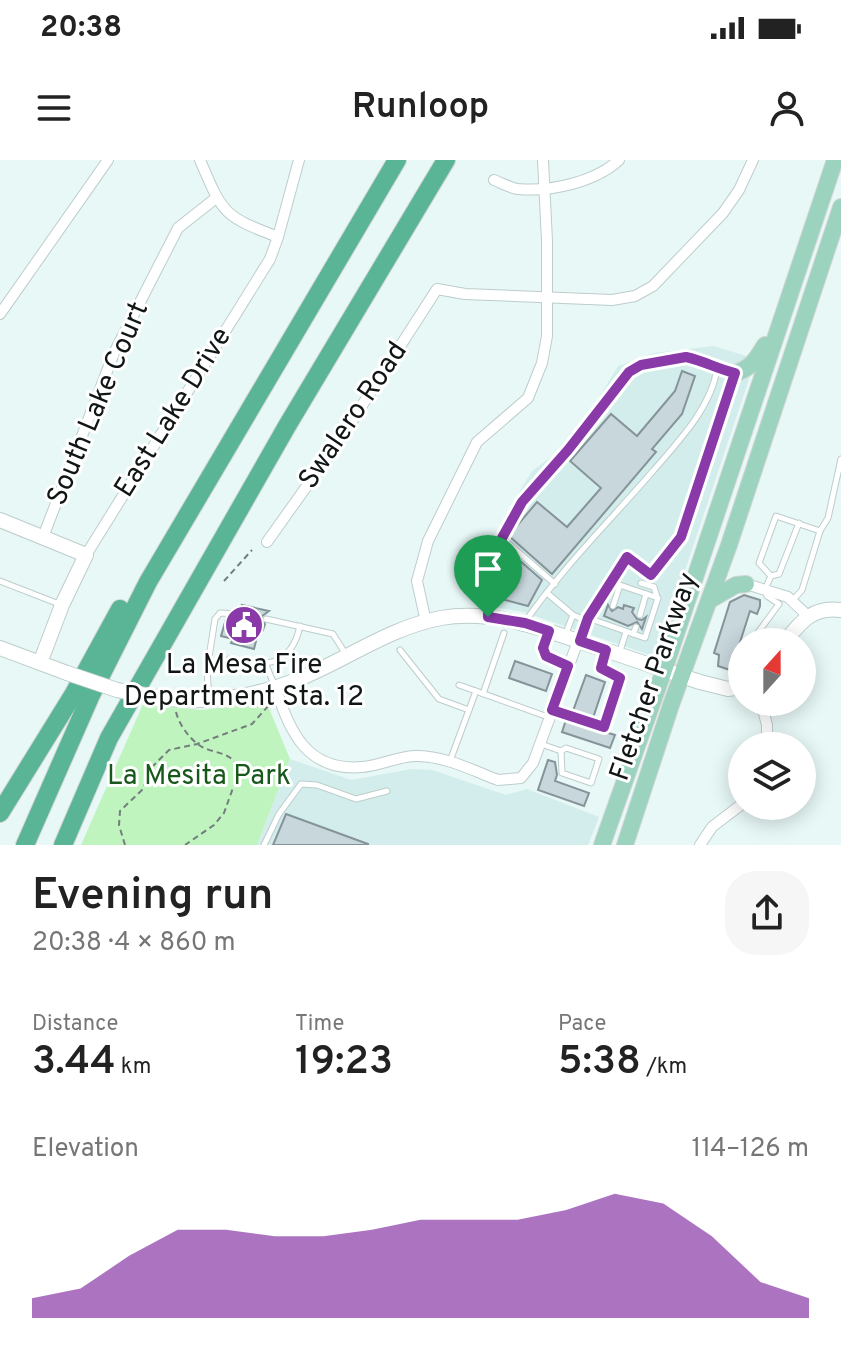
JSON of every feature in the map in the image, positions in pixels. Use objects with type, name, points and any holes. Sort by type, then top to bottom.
[{"type":"highway","points":[[25,845],[91,695],[148,582],[397,160]]},
{"type":"highway","points":[[63,845],[109,738],[279,440],[446,160]]},
{"type":"highway","points":[[0,813],[127,599],[148,582]]},
{"type":"main road","name":"Fletcher Parkway","points":[[602,845],[835,160]]},
{"type":"main road","name":"Fletcher Parkway","points":[[625,845],[841,207]]},
{"type":"main road","points":[[735,373],[756,361],[781,320]]},
{"type":"main road","points":[[726,554],[736,575],[746,584]]},
{"type":"main road","points":[[710,600],[736,585],[746,584]]},
{"type":"street","points":[[0,314],[108,160]]},
{"type":"street","points":[[200,160],[216,198],[229,215],[278,237]]},
{"type":"street","name":"East Lake Drive","points":[[40,663],[62,605],[86,555],[270,259],[299,160]]},
{"type":"street","points":[[426,622],[417,581],[421,560],[441,512],[477,442],[532,393],[542,363],[547,336],[543,160]]},
{"type":"street","points":[[494,180],[516,189],[585,181],[598,176],[619,160]]},
{"type":"street","points":[[545,296],[628,298],[653,286],[723,213],[739,190],[753,160]]},
{"type":"street","name":"South Lake Court","points":[[43,537],[114,353],[178,228],[216,198]]},
{"type":"street","name":"Swalero Road","points":[[267,542],[341,438],[437,289],[465,294],[545,296]]},
{"type":"street","points":[[0,520],[86,555]]},
{"type":"street","points":[[746,584],[792,601],[808,616]]},
{"type":"street","points":[[797,628],[808,616],[828,609],[841,610]]},
{"type":"street","points":[[0,648],[117,690],[174,700],[209,699],[278,694],[392,634],[442,618],[488,617],[525,623],[728,689]]},
{"type":"street","points":[[278,694],[292,733],[305,748],[321,759],[362,768],[412,756],[437,757],[508,781],[527,773],[568,666],[574,639]]},
{"type":"street","points":[[700,845],[728,814]]},
{"type":"lane","points":[[488,617],[489,582],[502,538],[522,502],[568,450],[629,372],[653,362],[686,357],[735,373],[681,537],[651,575],[627,557],[574,639]]},
{"type":"lane","points":[[525,623],[547,593],[677,443],[705,403],[714,385],[717,369]]},
{"type":"lane","points":[[792,601],[802,590],[820,531],[828,518],[841,459]]},
{"type":"lane","points":[[771,576],[759,563],[776,516],[820,531]]},
{"type":"lane","points":[[771,576],[779,574],[799,523]]},
{"type":"lane","points":[[502,538],[555,584]]},
{"type":"lane","points":[[616,574],[625,577]]},
{"type":"lane","points":[[761,628],[779,604],[767,596],[765,589],[771,576]]},
{"type":"lane","points":[[0,581],[62,605]]},
{"type":"lane","points":[[611,582],[658,598]]},
{"type":"lane","points":[[547,593],[573,615],[608,622],[645,638],[658,598],[654,587],[641,583]]},
{"type":"lane","points":[[613,606],[620,585]]},
{"type":"lane","points":[[640,615],[646,594]]},
{"type":"lane","points":[[209,699],[207,670],[215,619],[220,613],[240,614]]},
{"type":"lane","points":[[573,615],[574,639]]},
{"type":"lane","points":[[266,619],[333,634],[347,656]]},
{"type":"lane","points":[[229,659],[257,666],[287,655],[300,626]]},
{"type":"lane","points":[[459,685],[604,727],[620,682],[618,676],[601,668],[636,627]]},
{"type":"lane","points":[[549,631],[543,648],[546,656],[568,666]]},
{"type":"lane","points":[[450,762],[469,710],[480,692],[504,633]]},
{"type":"lane","points":[[400,650],[439,699],[469,710]]},
{"type":"lane","points":[[265,663],[278,694]]},
{"type":"lane","points":[[540,744],[561,751],[566,748],[599,759],[591,783],[562,773],[561,751]]},
{"type":"lane","points":[[264,845],[279,814],[301,784],[317,785],[356,799],[387,791]]},
{"type":"path","points":[[224,581],[252,550]]},
{"type":"path","points":[[125,845],[119,825],[120,811],[143,789],[159,757],[169,750],[197,744],[252,724],[278,694]]},
{"type":"path","points":[[174,700],[177,717],[197,744],[227,754],[238,767],[224,813],[214,825],[185,845]]},
{"type":"shaded area","points":[[714,346],[749,357],[751,373],[656,657],[523,612],[476,604],[477,580],[492,541],[517,496],[532,471],[573,441],[618,366],[654,353]]},
{"type":"shaded area","points":[[290,759],[351,780],[412,769],[432,770],[506,795],[527,789],[599,817],[588,845],[257,845]]},
{"type":"green space","name":"La Mesita Park","points":[[266,701],[290,759],[257,845],[81,845],[143,704],[202,710]]},
{"type":"building","points":[[682,371],[695,376],[682,414],[652,449],[656,452],[552,574],[510,534],[537,502],[567,527],[601,488],[570,461],[611,414],[637,436],[675,391]]},
{"type":"building","points":[[519,560],[542,580],[528,606],[498,598]]},
{"type":"building","points":[[744,595],[760,600],[760,606],[757,614],[750,611],[745,628],[728,628],[728,669],[718,666],[719,655],[714,653],[730,602]]},
{"type":"building","name":"La Mesa Fire Department Sta. 12","points":[[242,605],[269,611],[261,617],[265,624],[263,630],[259,629],[254,649],[231,643],[233,639],[221,636],[226,619],[238,621],[244,618]]},
{"type":"building","points":[[608,605],[612,611],[618,607],[623,609],[624,605],[634,608],[632,612],[637,619],[646,617],[642,629],[637,622],[628,626],[604,616]]},
{"type":"building","points":[[515,661],[552,674],[546,691],[509,678]]},
{"type":"building","points":[[586,675],[605,682],[593,718],[573,711]]},
{"type":"building","points":[[566,720],[615,735],[610,748],[562,732]]},
{"type":"building","points":[[548,760],[555,762],[555,781],[589,793],[584,806],[538,790]]},
{"type":"building","points":[[286,814],[368,844],[368,845],[273,845]]},
{"type":"place","name":"La Mesa Fire Department Sta. 12","points":[[244,625]]},
{"type":"route","points":[[686,357],[735,373],[681,537],[651,575],[627,557],[588,618],[580,641],[606,650],[601,668],[620,678],[604,727],[552,710],[568,666],[546,656],[543,648],[549,631],[525,623],[488,617],[489,582],[502,538],[522,502],[568,450],[629,372],[641,365],[686,357]]}]
